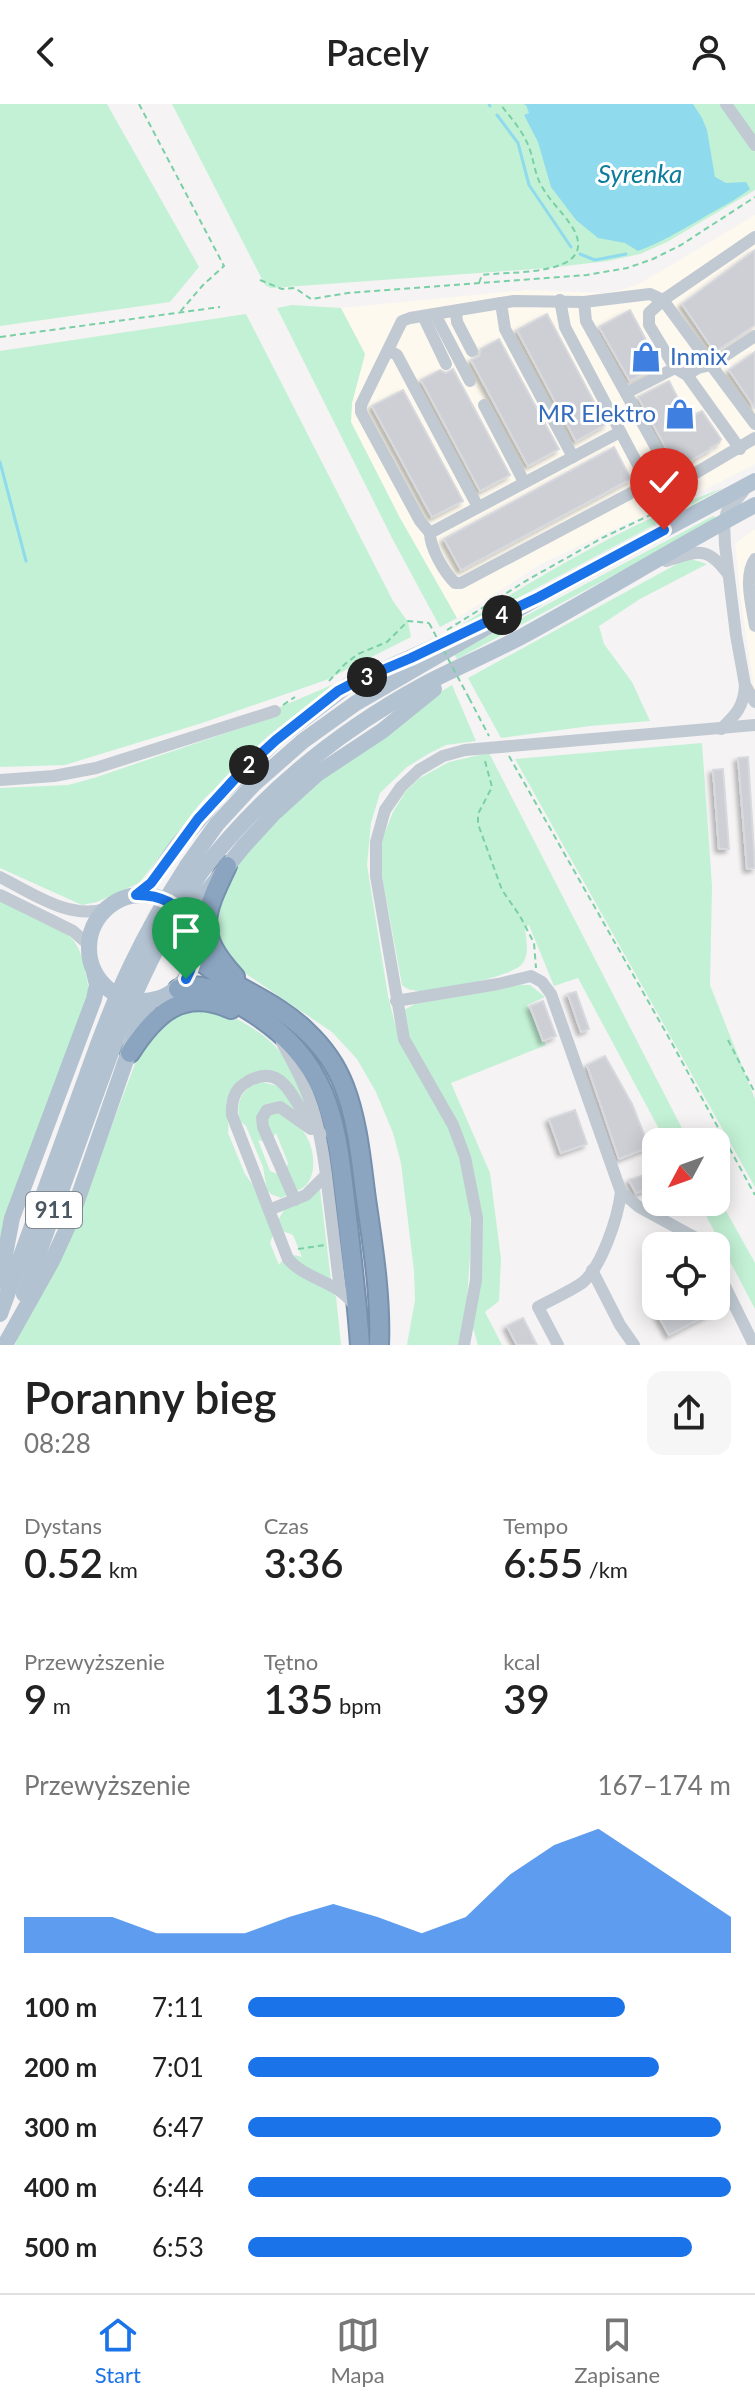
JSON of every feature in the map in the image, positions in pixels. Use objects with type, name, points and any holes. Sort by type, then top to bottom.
[{"type":"highway","points":[[227,866],[209,905],[208,936],[219,960],[245,988]]},
{"type":"highway","points":[[195,956],[212,970],[280,1009],[305,1030],[330,1059],[344,1086],[359,1150],[371,1232],[379,1345]]},
{"type":"highway","points":[[178,989],[198,985],[226,997],[276,1028],[301,1054],[317,1077],[327,1097],[336,1132],[360,1345]]},
{"type":"highway","points":[[130,1053],[151,1022],[162,1013],[196,1001],[215,1002],[228,1007],[301,1054]]},
{"type":"main road","name":"911","points":[[194,869],[217,824],[241,797],[283,757],[321,727],[356,703],[539,597],[755,482]]},
{"type":"main road","name":"911","points":[[6,1344],[95,1075],[113,1004],[155,916],[194,869],[302,764],[330,743],[425,684],[543,624],[755,505]]},
{"type":"main road","points":[[136,895],[151,883],[198,819],[241,772],[338,691],[539,597]]},
{"type":"main road","points":[[192,927],[198,905],[227,866],[273,814],[317,774],[382,731],[475,660]]},
{"type":"main road","points":[[0,1281],[12,1218],[94,999],[97,985],[94,971],[89,945],[94,926],[105,909],[120,899],[148,895],[178,908],[192,927],[195,956],[192,969],[178,989],[165,997],[131,1001],[113,993],[94,971]]},
{"type":"main road","points":[[6,1344],[61,1244],[142,1014],[151,1001]]},
{"type":"main road","name":"911","points":[[0,1314],[95,1075]]},
{"type":"street","points":[[726,104],[755,145]]},
{"type":"street","points":[[740,449],[687,375],[675,368],[649,325],[649,313],[663,300],[755,237]]},
{"type":"street","points":[[560,300],[565,327],[648,484],[461,583],[455,583],[361,412],[361,405],[402,321],[501,303],[560,300],[584,302],[650,294],[663,300],[755,424]]},
{"type":"street","points":[[584,302],[586,321],[674,480],[682,481],[755,438]]},
{"type":"street","points":[[501,303],[505,329],[573,457]]},
{"type":"street","points":[[456,311],[457,322],[472,351]]},
{"type":"street","points":[[437,314],[470,381]]},
{"type":"street","points":[[423,316],[446,364]]},
{"type":"street","points":[[687,375],[711,365],[755,336]]},
{"type":"street","points":[[388,350],[397,355],[478,507]]},
{"type":"street","points":[[626,393],[675,368]]},
{"type":"street","points":[[484,405],[524,482]]},
{"type":"street","points":[[430,533],[620,432]]},
{"type":"street","points":[[721,729],[740,711],[745,697],[724,522],[735,500],[755,482]]},
{"type":"street","points":[[644,567],[694,551],[711,556],[728,574]]},
{"type":"street","points":[[755,559],[750,566],[750,597],[755,626]]},
{"type":"street","points":[[731,591],[733,595],[750,597]]},
{"type":"street","points":[[745,685],[755,702]]},
{"type":"street","points":[[0,780],[54,776],[96,768],[275,711]]},
{"type":"street","points":[[465,1344],[476,1280],[477,1218],[460,1142],[441,1101],[404,1039],[376,876],[376,842],[385,810],[401,787],[419,770],[443,756],[494,747],[755,725]]},
{"type":"street","points":[[0,877],[73,912],[94,913],[105,909]]},
{"type":"street","points":[[0,895],[73,931],[89,945]]},
{"type":"street","points":[[396,1001],[531,976],[542,982],[551,994],[621,1192],[639,1207],[685,1232]]},
{"type":"street","points":[[281,1041],[301,1077],[321,1134],[340,1290]]},
{"type":"street","points":[[321,1134],[307,1119],[293,1093],[281,1081],[271,1077],[258,1077],[244,1083],[232,1102],[232,1115],[288,1259],[298,1269],[340,1290],[357,1310]]},
{"type":"street","points":[[295,1200],[263,1127],[263,1115],[270,1108],[280,1107],[321,1134]]},
{"type":"street","points":[[269,1210],[306,1195],[326,1175]]},
{"type":"street","points":[[558,1345],[538,1307],[584,1282],[613,1230],[621,1192]]},
{"type":"street","points":[[592,1270],[620,1325],[634,1345]]},
{"type":"street","points":[[730,1296],[754,1345]]},
{"type":"path","points":[[139,104],[224,266],[179,313]]},
{"type":"path","points":[[479,284],[482,275],[555,268],[569,261],[576,252],[578,242],[573,229],[540,184],[524,135],[500,104]]},
{"type":"path","points":[[260,280],[282,289],[295,288],[311,299],[318,299],[348,293],[587,275],[637,265],[681,245],[755,197]]},
{"type":"path","points":[[0,337],[220,307]]},
{"type":"path","points":[[425,641],[604,537],[680,501]]},
{"type":"path","points":[[329,681],[351,659],[387,642],[408,621],[429,623],[494,747],[669,1038],[755,1195]]},
{"type":"path","points":[[275,711],[295,697]]},
{"type":"path","points":[[494,747],[486,767],[491,792],[478,814],[478,824],[502,890],[534,943],[536,967],[531,976]]},
{"type":"path","points":[[728,1040],[755,1093]]},
{"type":"shaded area","points":[[755,215],[755,464],[541,564],[457,618],[400,518],[351,422],[352,403],[365,354],[341,308],[526,290],[605,293],[625,289],[641,283]]},
{"type":"shaded area","points":[[755,529],[755,694],[735,543]]},
{"type":"green space","points":[[0,104],[107,104],[199,267],[170,302],[0,326]]},
{"type":"green space","points":[[172,104],[755,104],[755,190],[667,242],[640,254],[608,261],[271,288],[265,285]]},
{"type":"green space","points":[[292,305],[341,308],[365,354],[352,403],[351,422],[400,518],[457,618],[440,627],[277,308]]},
{"type":"green space","points":[[246,314],[393,601],[408,622],[411,637],[326,680],[202,723],[65,765],[0,767],[0,351]]},
{"type":"green space","points":[[723,488],[444,636],[545,574],[615,536]]},
{"type":"green space","points":[[716,517],[713,522],[457,659],[454,654]]},
{"type":"green space","points":[[688,558],[707,564],[640,599],[599,626],[604,644],[632,682],[650,721],[501,738],[468,678]]},
{"type":"green space","points":[[358,674],[323,693],[246,758],[203,800],[139,883],[97,902],[82,905],[0,868],[0,788],[68,785],[94,778],[276,716],[280,707]]},
{"type":"green space","points":[[452,685],[476,741],[446,745],[428,754],[407,767],[380,793],[371,823],[367,865],[396,1028],[447,1123],[470,1202],[467,1300],[458,1345],[407,1345],[415,1300],[401,1163],[393,1133],[376,1092],[357,1059],[332,1032],[227,961],[212,919],[235,868],[278,818],[328,774]]},
{"type":"green space","points":[[702,743],[712,886],[710,985],[755,1099],[755,1187],[730,1142],[730,1128],[722,1128],[515,759]]},
{"type":"green space","points":[[489,753],[682,1128],[658,1128],[578,978],[554,986],[529,925],[525,928],[526,956],[516,969],[441,989],[419,991],[402,985],[381,870],[382,840],[393,812],[406,791],[420,778],[449,762]]},
{"type":"green space","points":[[0,900],[50,924],[74,941],[82,958],[89,990],[0,1254]]},
{"type":"green space","points":[[530,985],[545,997],[527,1005],[546,1045],[451,1083],[490,1173],[501,1259],[499,1301],[485,1312],[502,1345],[478,1345],[473,1328],[473,1173],[408,1040],[404,1010],[415,1004]]},
{"type":"green space","points":[[213,1007],[254,1029],[273,1044],[290,1067],[308,1108],[268,1070],[253,1073],[240,1080],[230,1091],[226,1110],[228,1133],[274,1233],[270,1243],[279,1265],[284,1258],[330,1289],[336,1297],[341,1345],[15,1345],[25,1316],[96,1167],[143,1043],[177,1013]]},
{"type":"green space","points":[[262,1082],[282,1087],[304,1120],[277,1102],[268,1104],[266,1142],[258,1140],[270,1171],[280,1175],[287,1195],[281,1198],[267,1190],[263,1167],[246,1126],[240,1121],[239,1102],[242,1096],[249,1088]]},
{"type":"green space","points":[[280,1111],[303,1131],[313,1157],[309,1182],[296,1191],[285,1172],[288,1163],[276,1133],[272,1140],[266,1126],[268,1115]]},
{"type":"green space","points":[[320,1189],[331,1281],[298,1264],[290,1254],[302,1257],[293,1235],[280,1230],[278,1220],[284,1210]]},
{"type":"green space","points":[[706,1216],[729,1216],[755,1263],[755,1309],[730,1261],[730,1232],[715,1232]]},
{"type":"water","name":"Syrenka","points":[[523,104],[693,104],[707,130],[715,177],[726,183],[746,182],[750,189],[678,232],[638,251],[625,243],[598,238],[576,220],[551,187],[538,142],[524,115],[529,113]]},
{"type":"building","points":[[755,250],[755,325],[715,352],[682,304]]},
{"type":"building","points":[[630,310],[660,366],[630,381],[599,327]]},
{"type":"building","points":[[547,314],[606,424],[576,441],[517,330]]},
{"type":"building","points":[[499,339],[559,449],[528,466],[471,360],[479,356],[481,349]]},
{"type":"building","points":[[755,352],[755,408],[729,370]]},
{"type":"building","points":[[453,369],[510,475],[480,491],[421,380],[440,370],[446,373]]},
{"type":"building","points":[[669,381],[688,418],[702,411],[721,439],[711,449],[677,468],[638,397]]},
{"type":"building","points":[[403,390],[463,501],[432,517],[372,406]]},
{"type":"building","points":[[614,447],[631,479],[461,570],[444,539]]},
{"type":"building","points":[[748,757],[755,868],[747,869],[738,758]]},
{"type":"building","points":[[723,769],[729,849],[719,849],[713,770]]},
{"type":"building","points":[[576,992],[589,1029],[581,1032],[568,994]]},
{"type":"building","points":[[543,1001],[556,1036],[543,1041],[530,1006]]},
{"type":"building","points":[[605,1056],[632,1104],[642,1129],[642,1150],[619,1159],[587,1065]]},
{"type":"building","points":[[575,1110],[587,1144],[561,1153],[549,1119]]},
{"type":"building","points":[[642,1176],[642,1191],[636,1193],[629,1180]]},
{"type":"building","points":[[523,1318],[537,1345],[517,1345],[507,1326]]},
{"type":"building","points":[[661,1320],[697,1320],[669,1335]]},
{"type":"waterway","points":[[497,115],[518,143],[529,185],[571,247]]},
{"type":"waterway","points":[[580,254],[595,260],[626,254]]},
{"type":"waterway","points":[[0,462],[26,561]]},
{"type":"place","name":"Inmix","points":[[646,357]]},
{"type":"place","name":"MR Elektro","points":[[680,414]]},
{"type":"route","points":[[186,979],[195,956],[192,927],[178,908],[169,902],[159,897],[136,895],[151,883],[198,819],[241,772],[338,691],[539,597],[664,530]]}]
